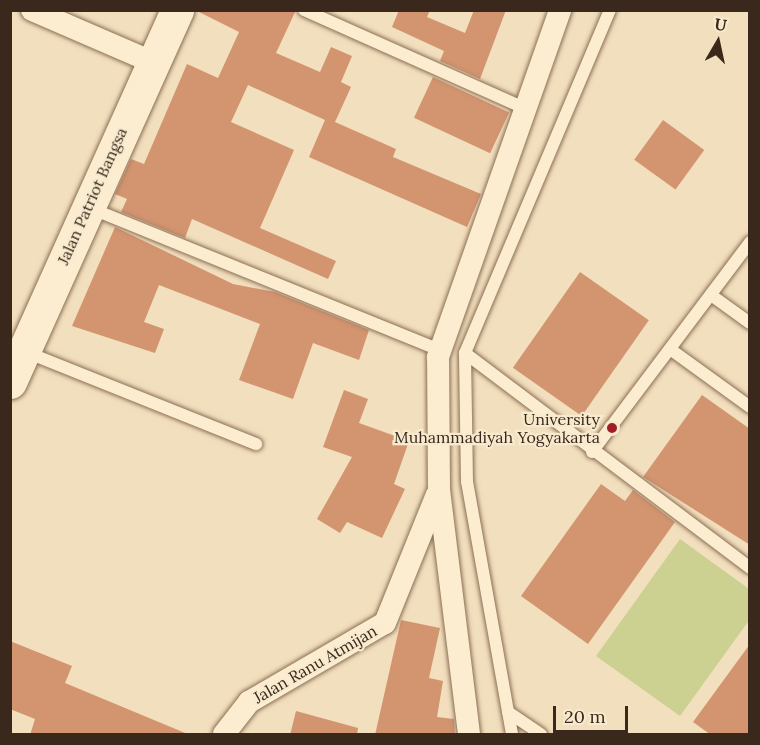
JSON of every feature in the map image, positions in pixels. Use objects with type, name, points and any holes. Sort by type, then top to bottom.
[{"type":"street","points":[[32,10],[152,62]]},
{"type":"street","name":"Jalan Patriot Bangsa","points":[[10,382],[177,10]]},
{"type":"street","points":[[469,735],[439,490],[439,350],[560,10]]},
{"type":"street","name":"Jalan Ranu Atmijan","points":[[224,735],[249,702],[385,623],[439,490]]},
{"type":"lane","points":[[304,10],[526,109]]},
{"type":"lane","points":[[512,735],[467,482],[465,353],[610,10]]},
{"type":"lane","points":[[87,207],[439,350]]},
{"type":"lane","points":[[592,452],[750,242]]},
{"type":"lane","points":[[711,295],[750,323]]},
{"type":"lane","points":[[670,349],[750,407]]},
{"type":"lane","points":[[25,351],[256,444]]},
{"type":"lane","points":[[465,353],[592,452],[750,568]]},
{"type":"lane","points":[[508,712],[541,735]]},
{"type":"green space","points":[[680,539],[749,589],[750,619],[680,716],[596,656]]},
{"type":"building","points":[[195,10],[296,10],[276,53],[320,72],[331,47],[352,56],[341,82],[351,87],[335,122],[396,149],[393,157],[481,194],[467,227],[309,157],[325,120],[248,85],[231,122],[294,150],[260,228],[336,261],[328,279],[192,219],[185,238],[121,212],[127,199],[115,194],[131,159],[144,164],[187,64],[218,78],[239,32]]},
{"type":"building","points":[[399,10],[430,10],[427,17],[465,33],[474,10],[506,10],[480,79],[440,61],[444,51],[392,27]]},
{"type":"building","points":[[433,77],[509,112],[490,153],[414,118]]},
{"type":"building","points":[[663,120],[704,150],[675,190],[634,160]]},
{"type":"building","points":[[115,227],[233,284],[275,292],[369,330],[359,360],[313,343],[293,399],[239,380],[260,324],[159,285],[144,322],[164,329],[155,353],[72,326]]},
{"type":"building","points":[[580,272],[649,320],[582,416],[513,368]]},
{"type":"building","points":[[344,390],[368,399],[359,423],[409,441],[394,484],[405,489],[382,538],[347,522],[340,533],[317,519],[352,457],[323,447]]},
{"type":"building","points":[[702,395],[750,429],[750,545],[643,477]]},
{"type":"building","points":[[601,484],[625,501],[633,490],[675,522],[588,644],[521,596]]},
{"type":"building","points":[[401,620],[440,628],[429,678],[443,681],[437,717],[454,719],[455,735],[375,735]]},
{"type":"building","points":[[10,641],[72,666],[65,683],[190,735],[30,735],[35,719],[10,709]]},
{"type":"building","points":[[750,644],[750,735],[711,735],[693,722]]},
{"type":"building","points":[[296,711],[358,728],[357,735],[290,735]]},
{"type":"place","name":"University Muhammadiyah Yogyakarta","points":[[612,428]]}]
